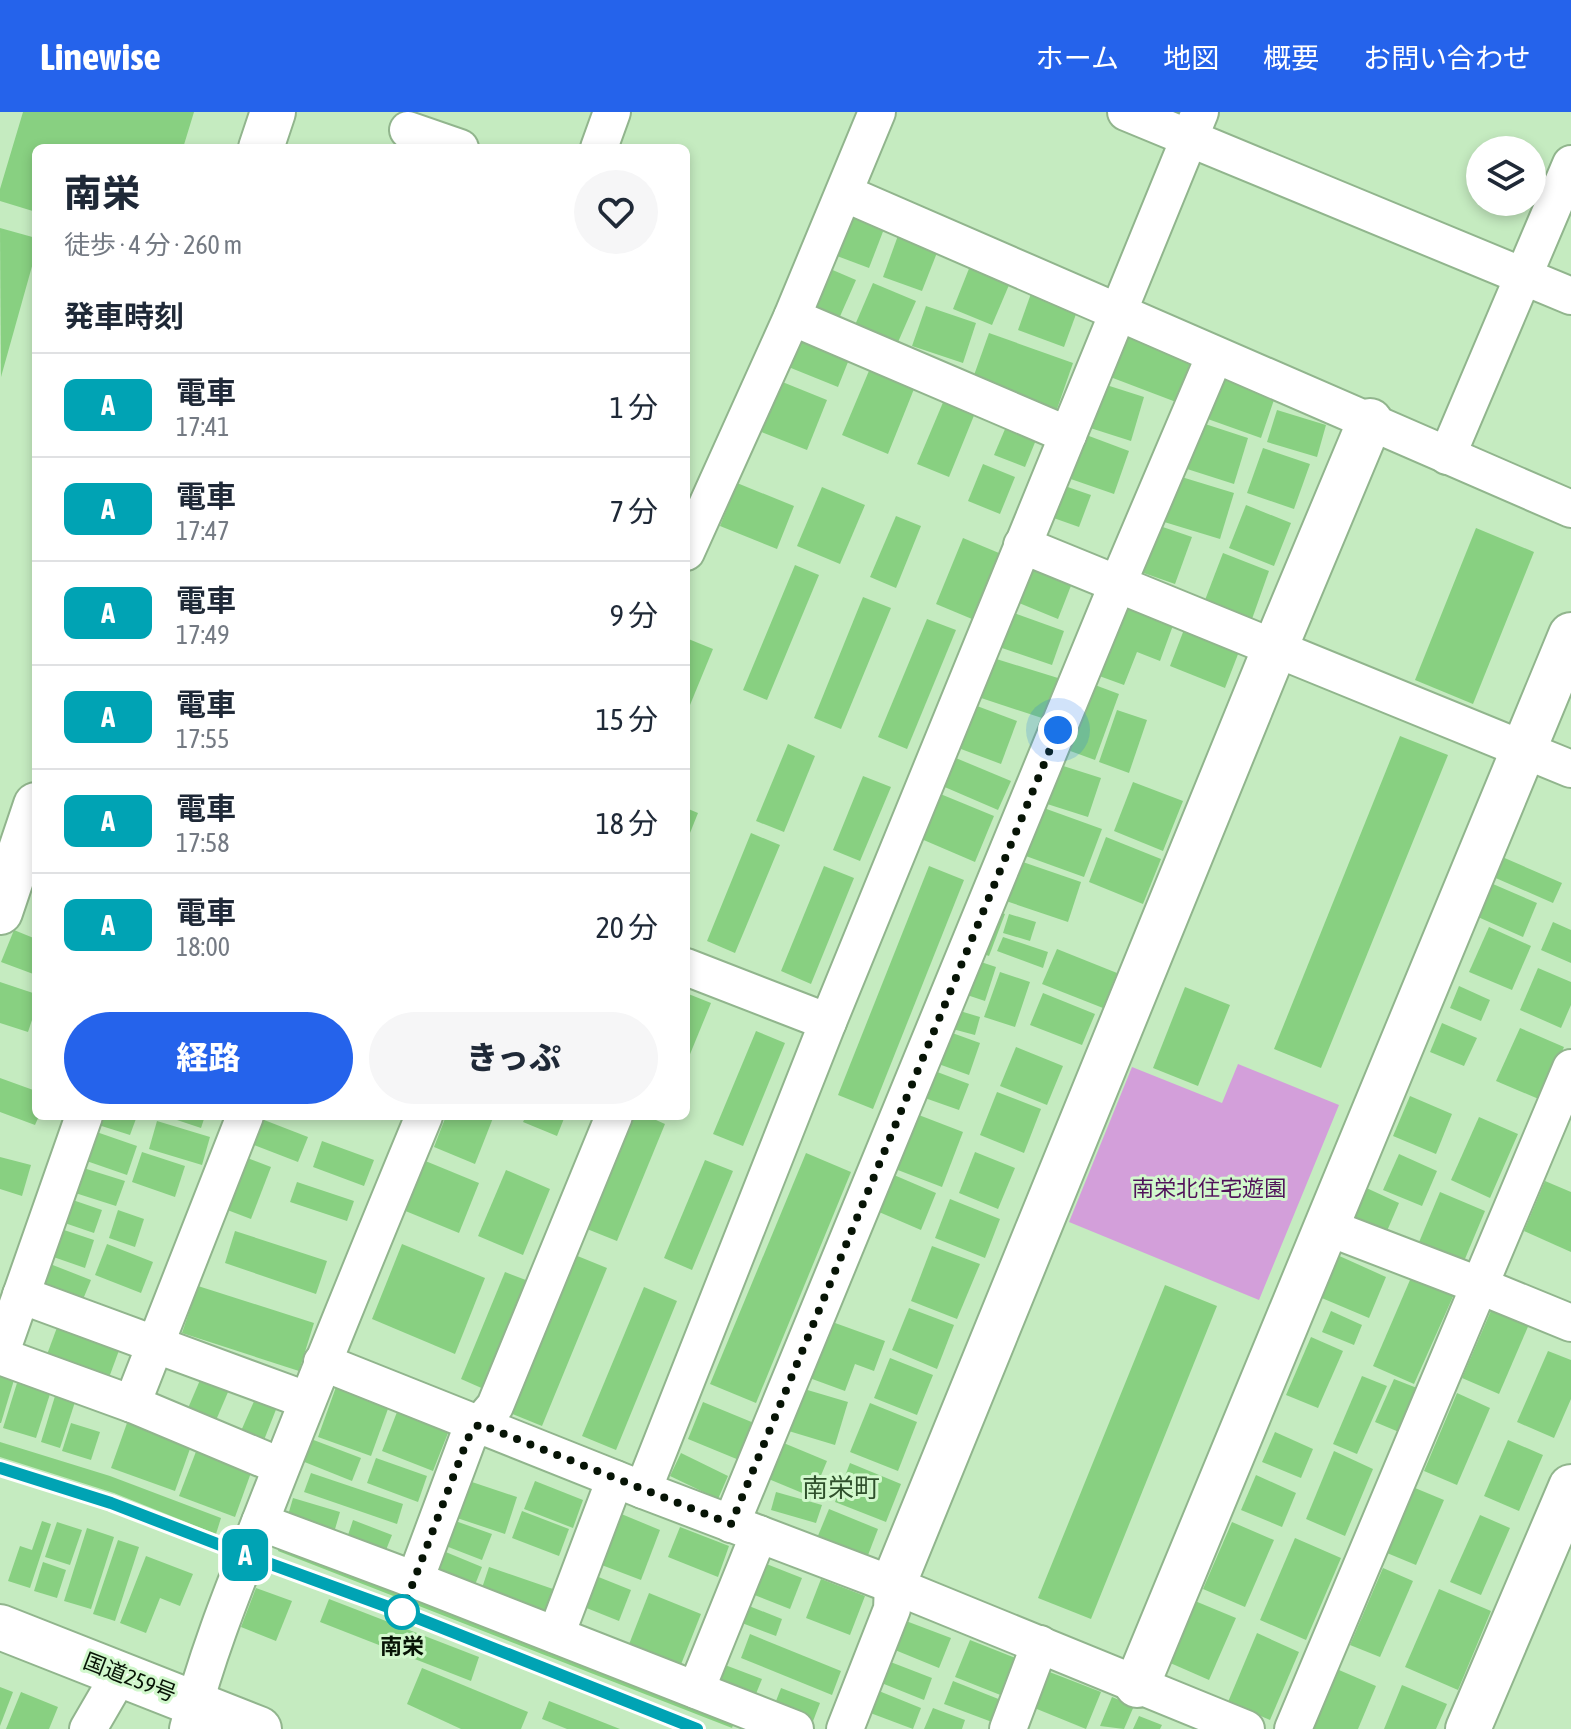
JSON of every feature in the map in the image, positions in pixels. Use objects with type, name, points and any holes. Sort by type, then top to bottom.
[{"type":"main road","points":[[262,144],[273,112]]},
{"type":"main road","points":[[893,1585],[1370,421]]},
{"type":"main road","points":[[1137,1685],[1571,636]]},
{"type":"main road","points":[[0,912],[32,817]]},
{"type":"main road","points":[[1468,1729],[1571,1487]]},
{"type":"main road","name":"国道259号","points":[[0,1627],[120,1674],[191,1716],[259,1729]]},
{"type":"street","points":[[600,144],[612,112]]},
{"type":"street","points":[[690,543],[792,317],[877,112]]},
{"type":"street","points":[[1126,112],[1195,125],[1571,296]]},
{"type":"street","points":[[556,1635],[629,1485],[828,1022],[1195,125]]},
{"type":"street","points":[[408,130],[448,144]]},
{"type":"street","points":[[1447,456],[1571,164]]},
{"type":"street","points":[[844,193],[1571,509]]},
{"type":"street","points":[[792,317],[1068,435]]},
{"type":"street","points":[[696,1690],[745,1529],[1118,583],[1215,355]]},
{"type":"street","points":[[1022,545],[1571,769]]},
{"type":"street","points":[[690,969],[828,1022]]},
{"type":"street","points":[[1293,1729],[1571,1068]]},
{"type":"street","points":[[83,1120],[0,1356],[132,1404],[280,1466]]},
{"type":"street","points":[[132,1404],[243,1120]]},
{"type":"street","points":[[191,1716],[280,1466],[422,1120]]},
{"type":"street","points":[[415,1580],[468,1438],[495,1406],[612,1120]]},
{"type":"street","points":[[1327,1227],[1571,1323]]},
{"type":"street","points":[[21,1295],[306,1400]]},
{"type":"street","points":[[322,1362],[1040,1644],[1137,1685],[1177,1716],[1246,1729]]},
{"type":"street","points":[[260,1522],[795,1729]]},
{"type":"street","points":[[845,1729],[892,1609],[893,1585]]},
{"type":"street","points":[[1008,1729],[1040,1644]]},
{"type":"street","points":[[88,1729],[120,1674]]},
{"type":"green space","name":"南栄北住宅遊園","points":[[1238,1064],[1339,1105],[1259,1300],[1069,1222],[1132,1067],[1222,1103]]},
{"type":"building","points":[[23,112],[194,112],[184,144],[32,144],[32,211],[0,201],[0,189]]},
{"type":"building","points":[[848,201],[889,216],[869,268],[829,253]]},
{"type":"building","points":[[0,228],[32,237],[32,266],[1,377]]},
{"type":"building","points":[[900,230],[940,245],[922,291],[883,277]]},
{"type":"building","points":[[972,261],[1012,278],[992,325],[953,309]]},
{"type":"building","points":[[828,268],[856,280],[838,321],[810,309]]},
{"type":"building","points":[[873,283],[916,301],[895,349],[852,332]]},
{"type":"building","points":[[1033,288],[1079,306],[1064,347],[1018,330]]},
{"type":"building","points":[[926,306],[976,323],[963,363],[912,346]]},
{"type":"building","points":[[1123,328],[1193,355],[1176,402],[1105,375]]},
{"type":"building","points":[[801,330],[852,352],[838,387],[786,366]]},
{"type":"building","points":[[989,333],[1073,363],[1057,409],[973,378]]},
{"type":"building","points":[[871,366],[916,384],[888,454],[842,435]]},
{"type":"building","points":[[1220,374],[1276,394],[1261,438],[1205,418]]},
{"type":"building","points":[[780,381],[827,400],[807,450],[759,431]]},
{"type":"building","points":[[1097,382],[1144,397],[1131,441],[1084,426]]},
{"type":"building","points":[[944,400],[975,413],[949,477],[917,464]]},
{"type":"building","points":[[1277,410],[1326,425],[1317,457],[1267,442]]},
{"type":"building","points":[[1008,422],[1038,435],[1025,467],[994,455]]},
{"type":"building","points":[[1199,422],[1248,438],[1234,484],[1184,468]]},
{"type":"building","points":[[1081,433],[1129,451],[1114,494],[1065,477]]},
{"type":"building","points":[[1263,448],[1310,464],[1294,509],[1247,493]]},
{"type":"building","points":[[983,464],[1015,477],[1000,514],[968,501]]},
{"type":"building","points":[[1175,475],[1234,493],[1220,539],[1161,521]]},
{"type":"building","points":[[737,483],[794,506],[777,549],[720,526]]},
{"type":"building","points":[[1059,484],[1091,495],[1079,527],[1048,516]]},
{"type":"building","points":[[822,487],[865,505],[840,564],[797,546]]},
{"type":"building","points":[[1246,505],[1291,523],[1274,566],[1229,548]]},
{"type":"building","points":[[896,516],[921,526],[896,588],[870,577]]},
{"type":"building","points":[[1154,524],[1192,537],[1175,584],[1138,571]]},
{"type":"building","points":[[1476,528],[1534,552],[1473,704],[1415,680]]},
{"type":"building","points":[[963,538],[999,553],[972,619],[936,604]]},
{"type":"building","points":[[1223,553],[1269,571],[1252,619],[1205,600]]},
{"type":"building","points":[[1025,559],[1074,578],[1058,619],[1009,599]]},
{"type":"building","points":[[795,565],[819,575],[767,700],[743,690]]},
{"type":"building","points":[[863,597],[891,608],[841,729],[814,718]]},
{"type":"building","points":[[1119,599],[1175,620],[1160,661],[1137,652],[1124,685],[1091,673]]},
{"type":"building","points":[[1008,611],[1064,631],[1052,665],[996,646]]},
{"type":"building","points":[[927,619],[956,630],[907,749],[878,737]]},
{"type":"building","points":[[1185,627],[1240,649],[1225,688],[1170,666]]},
{"type":"building","points":[[690,640],[713,649],[690,705]]},
{"type":"building","points":[[990,657],[1058,678],[1045,719],[978,697]]},
{"type":"building","points":[[1087,682],[1119,694],[1095,760],[1062,748]]},
{"type":"building","points":[[969,703],[1017,721],[1001,764],[953,746]]},
{"type":"building","points":[[1117,710],[1147,720],[1129,773],[1099,762]]},
{"type":"building","points":[[1400,736],[1448,755],[1321,1068],[1274,1049]]},
{"type":"building","points":[[788,744],[815,756],[784,832],[756,821]]},
{"type":"building","points":[[951,756],[1011,781],[998,810],[940,785]]},
{"type":"building","points":[[1057,764],[1101,778],[1088,817],[1044,803]]},
{"type":"building","points":[[863,776],[891,787],[860,861],[833,850]]},
{"type":"building","points":[[1133,782],[1183,801],[1163,851],[1114,831]]},
{"type":"building","points":[[938,793],[994,816],[975,862],[919,838]]},
{"type":"building","points":[[1041,807],[1102,829],[1084,877],[1023,855]]},
{"type":"building","points":[[690,810],[698,813],[690,833]]},
{"type":"building","points":[[751,833],[780,845],[735,953],[707,941]]},
{"type":"building","points":[[1106,837],[1161,859],[1143,904],[1089,882]]},
{"type":"building","points":[[1500,856],[1562,883],[1553,903],[1491,876]]},
{"type":"building","points":[[1017,860],[1081,882],[1068,922],[1003,900]]},
{"type":"building","points":[[824,866],[854,878],[811,984],[781,971]]},
{"type":"building","points":[[929,866],[964,880],[873,1109],[838,1095]]},
{"type":"building","points":[[1493,884],[1537,903],[1523,937],[1478,917]]},
{"type":"building","points":[[991,909],[1005,914],[989,956],[976,951]]},
{"type":"building","points":[[1009,914],[1036,922],[1030,941],[1003,933]]},
{"type":"building","points":[[1553,922],[1571,930],[1571,963],[1541,950]]},
{"type":"building","points":[[1489,927],[1531,946],[1512,990],[1469,972]]},
{"type":"building","points":[[14,930],[32,937],[32,974],[1,962]]},
{"type":"building","points":[[1003,937],[1048,952],[1043,968],[997,951]]},
{"type":"building","points":[[1057,949],[1117,973],[1103,1008],[1042,984]]},
{"type":"building","points":[[972,959],[996,967],[985,1001],[961,993]]},
{"type":"building","points":[[1538,968],[1571,982],[1571,1005],[1561,1028],[1520,1010]]},
{"type":"building","points":[[1000,972],[1030,982],[1015,1027],[984,1017]]},
{"type":"building","points":[[0,982],[32,993],[32,1020],[28,1032],[0,1023]]},
{"type":"building","points":[[1459,986],[1490,1000],[1481,1021],[1450,1008]]},
{"type":"building","points":[[1185,987],[1230,1005],[1198,1086],[1153,1068]]},
{"type":"building","points":[[1043,993],[1095,1014],[1082,1045],[1030,1025]]},
{"type":"building","points":[[690,995],[711,1003],[690,1054]]},
{"type":"building","points":[[950,1008],[980,1017],[975,1035],[945,1027]]},
{"type":"building","points":[[1442,1023],[1477,1038],[1464,1066],[1430,1052]]},
{"type":"building","points":[[1520,1028],[1564,1047],[1541,1100],[1496,1081]]},
{"type":"building","points":[[944,1030],[980,1043],[969,1075],[933,1062]]},
{"type":"building","points":[[756,1031],[785,1043],[743,1146],[713,1134]]},
{"type":"building","points":[[1016,1047],[1063,1066],[1047,1105],[1000,1086]]},
{"type":"building","points":[[932,1070],[969,1084],[959,1110],[922,1097]]},
{"type":"building","points":[[0,1078],[32,1090],[32,1120],[37,1120],[35,1125],[0,1112]]},
{"type":"building","points":[[997,1092],[1041,1109],[1024,1153],[980,1135]]},
{"type":"building","points":[[1410,1096],[1452,1114],[1436,1154],[1393,1136]]},
{"type":"building","points":[[911,1112],[963,1132],[942,1187],[890,1167]]},
{"type":"building","points":[[1479,1117],[1518,1134],[1490,1198],[1451,1180]]},
{"type":"building","points":[[90,1120],[136,1120],[130,1135]]},
{"type":"building","points":[[177,1120],[204,1120],[201,1128]]},
{"type":"building","points":[[258,1120],[308,1137],[298,1162],[249,1143]]},
{"type":"building","points":[[444,1120],[492,1120],[475,1164],[434,1147]]},
{"type":"building","points":[[524,1120],[563,1120],[557,1136]]},
{"type":"building","points":[[631,1120],[656,1120],[665,1124],[617,1241],[587,1229]]},
{"type":"building","points":[[157,1121],[210,1137],[202,1165],[149,1149]]},
{"type":"building","points":[[85,1128],[137,1146],[127,1175],[75,1157]]},
{"type":"building","points":[[322,1141],[374,1160],[364,1186],[313,1167]]},
{"type":"building","points":[[142,1152],[185,1166],[175,1197],[132,1182]]},
{"type":"building","points":[[975,1152],[1015,1168],[998,1209],[959,1193]]},
{"type":"building","points":[[806,1153],[851,1172],[756,1403],[710,1384]]},
{"type":"building","points":[[1399,1154],[1437,1171],[1422,1206],[1383,1190]]},
{"type":"building","points":[[242,1156],[271,1167],[251,1219],[222,1208]]},
{"type":"building","points":[[0,1157],[31,1165],[22,1196],[0,1189]]},
{"type":"building","points":[[423,1160],[479,1183],[459,1233],[403,1210]]},
{"type":"building","points":[[705,1160],[733,1171],[692,1270],[664,1258]]},
{"type":"building","points":[[77,1166],[125,1181],[116,1206],[69,1191]]},
{"type":"building","points":[[506,1170],[550,1189],[523,1255],[478,1236]]},
{"type":"building","points":[[887,1172],[936,1193],[921,1230],[872,1209]]},
{"type":"building","points":[[1545,1181],[1571,1192],[1571,1252],[1524,1231]]},
{"type":"building","points":[[297,1182],[354,1201],[347,1221],[290,1202]]},
{"type":"building","points":[[1360,1185],[1399,1203],[1384,1238],[1344,1221]]},
{"type":"building","points":[[1440,1192],[1485,1211],[1462,1266],[1417,1247]]},
{"type":"building","points":[[61,1196],[102,1210],[94,1233],[53,1219]]},
{"type":"building","points":[[950,1199],[1000,1219],[985,1258],[935,1238]]},
{"type":"building","points":[[118,1210],[144,1219],[135,1247],[109,1238]]},
{"type":"building","points":[[52,1226],[94,1240],[85,1268],[42,1253]]},
{"type":"building","points":[[235,1231],[327,1261],[316,1294],[225,1263]]},
{"type":"building","points":[[107,1244],[153,1262],[141,1293],[95,1275]]},
{"type":"building","points":[[402,1244],[485,1278],[455,1354],[372,1319]]},
{"type":"building","points":[[932,1246],[980,1264],[957,1319],[911,1301]]},
{"type":"building","points":[[1335,1254],[1386,1277],[1369,1318],[1317,1296]]},
{"type":"building","points":[[575,1255],[607,1268],[542,1426],[510,1413]]},
{"type":"building","points":[[40,1260],[91,1280],[79,1309],[29,1290]]},
{"type":"building","points":[[505,1272],[531,1282],[486,1390],[461,1379]]},
{"type":"building","points":[[1413,1273],[1455,1292],[1414,1384],[1373,1366]]},
{"type":"building","points":[[1165,1285],[1217,1306],[1091,1619],[1038,1598]]},
{"type":"building","points":[[198,1286],[314,1323],[299,1371],[182,1333]]},
{"type":"building","points":[[644,1287],[677,1301],[616,1450],[582,1436]]},
{"type":"building","points":[[1493,1306],[1530,1322],[1499,1394],[1462,1378]]},
{"type":"building","points":[[909,1308],[954,1325],[937,1369],[892,1350]]},
{"type":"building","points":[[1331,1311],[1362,1325],[1354,1345],[1322,1332]]},
{"type":"building","points":[[824,1319],[885,1341],[874,1371],[855,1364],[845,1391],[804,1376]]},
{"type":"building","points":[[59,1322],[121,1345],[107,1383],[45,1360]]},
{"type":"building","points":[[1311,1337],[1343,1351],[1318,1408],[1286,1395]]},
{"type":"building","points":[[1548,1351],[1571,1360],[1571,1399],[1554,1438],[1517,1422]]},
{"type":"building","points":[[890,1358],[933,1375],[917,1415],[874,1398]]},
{"type":"building","points":[[203,1373],[231,1385],[214,1425],[186,1413]]},
{"type":"building","points":[[0,1376],[14,1380],[1,1423],[0,1423]]},
{"type":"building","points":[[1362,1376],[1387,1386],[1357,1454],[1333,1444]]},
{"type":"building","points":[[1394,1379],[1417,1388],[1399,1432],[1375,1422]]},
{"type":"building","points":[[17,1383],[50,1394],[36,1438],[3,1428]]},
{"type":"building","points":[[794,1386],[848,1402],[835,1445],[782,1429]]},
{"type":"building","points":[[336,1387],[389,1406],[371,1456],[318,1437]]},
{"type":"building","points":[[1457,1393],[1490,1408],[1457,1485],[1424,1471]]},
{"type":"building","points":[[55,1396],[75,1402],[60,1448],[41,1442]]},
{"type":"building","points":[[255,1399],[277,1407],[264,1440],[241,1431]]},
{"type":"building","points":[[703,1402],[754,1423],[739,1460],[688,1439]]},
{"type":"building","points":[[870,1403],[917,1422],[898,1471],[850,1452]]},
{"type":"building","points":[[397,1412],[448,1433],[433,1471],[382,1451]]},
{"type":"building","points":[[71,1423],[100,1432],[91,1460],[62,1451]]},
{"type":"building","points":[[127,1423],[191,1446],[175,1491],[111,1468]]},
{"type":"building","points":[[1275,1432],[1313,1449],[1301,1478],[1262,1462]]},
{"type":"building","points":[[311,1439],[361,1458],[352,1481],[302,1461]]},
{"type":"building","points":[[774,1439],[827,1461],[812,1497],[759,1475]]},
{"type":"building","points":[[1508,1440],[1543,1455],[1519,1511],[1484,1496]]},
{"type":"building","points":[[0,1442],[110,1476],[221,1518],[216,1534],[114,1493],[0,1457]]},
{"type":"building","points":[[197,1449],[252,1470],[235,1517],[179,1496]]},
{"type":"building","points":[[1334,1451],[1373,1469],[1345,1536],[1306,1519]]},
{"type":"building","points":[[681,1453],[728,1476],[718,1499],[670,1476]]},
{"type":"building","points":[[376,1458],[427,1476],[418,1502],[367,1483]]},
{"type":"building","points":[[850,1463],[901,1484],[886,1522],[835,1502]]},
{"type":"building","points":[[311,1473],[403,1504],[397,1524],[304,1492]]},
{"type":"building","points":[[1256,1475],[1296,1493],[1282,1527],[1241,1510]]},
{"type":"building","points":[[463,1479],[517,1497],[505,1534],[451,1516]]},
{"type":"building","points":[[535,1481],[583,1500],[573,1528],[524,1509]]},
{"type":"building","points":[[1415,1488],[1444,1500],[1416,1565],[1387,1553]]},
{"type":"building","points":[[776,1492],[822,1505],[816,1523],[771,1510]]},
{"type":"building","points":[[293,1498],[340,1512],[333,1536],[286,1522]]},
{"type":"building","points":[[829,1509],[878,1529],[865,1563],[815,1543]]},
{"type":"building","points":[[522,1511],[569,1529],[559,1556],[512,1538]]},
{"type":"building","points":[[619,1513],[660,1530],[641,1580],[599,1564]]},
{"type":"building","points":[[1480,1515],[1510,1528],[1481,1595],[1450,1582]]},
{"type":"building","points":[[447,1518],[492,1534],[482,1560],[438,1543]]},
{"type":"building","points":[[353,1520],[392,1535],[384,1555],[346,1541]]},
{"type":"building","points":[[42,1521],[51,1524],[30,1588],[8,1581],[20,1546],[32,1550]]},
{"type":"building","points":[[57,1522],[82,1530],[70,1565],[45,1557]]},
{"type":"building","points":[[1232,1522],[1274,1540],[1245,1607],[1203,1589]]},
{"type":"building","points":[[680,1527],[729,1546],[718,1577],[668,1557]]},
{"type":"building","points":[[87,1528],[114,1537],[91,1609],[64,1601]]},
{"type":"building","points":[[1295,1538],[1341,1558],[1306,1640],[1260,1620]]},
{"type":"building","points":[[118,1540],[139,1547],[115,1621],[93,1614]]},
{"type":"building","points":[[282,1541],[736,1718],[732,1728],[278,1551]]},
{"type":"building","points":[[436,1548],[482,1567],[471,1595],[425,1576]]},
{"type":"building","points":[[146,1556],[193,1574],[180,1606],[160,1598],[146,1633],[120,1623]]},
{"type":"building","points":[[759,1561],[802,1578],[790,1609],[747,1592]]},
{"type":"building","points":[[43,1562],[66,1570],[57,1598],[34,1591]]},
{"type":"building","points":[[489,1567],[553,1589],[543,1621],[478,1600]]},
{"type":"building","points":[[1383,1568],[1413,1581],[1380,1657],[1350,1645]]},
{"type":"building","points":[[591,1574],[631,1590],[619,1621],[579,1605]]},
{"type":"building","points":[[821,1579],[865,1596],[850,1635],[806,1618]]},
{"type":"building","points":[[256,1588],[292,1601],[276,1641],[241,1627]]},
{"type":"building","points":[[1439,1589],[1491,1611],[1458,1690],[1405,1667]]},
{"type":"building","points":[[649,1593],[701,1614],[678,1672],[626,1652]]},
{"type":"building","points":[[329,1599],[479,1657],[471,1681],[320,1622]]},
{"type":"building","points":[[1195,1601],[1236,1618],[1209,1680],[1168,1662]]},
{"type":"building","points":[[749,1606],[782,1619],[776,1636],[742,1623]]},
{"type":"building","points":[[906,1621],[951,1638],[939,1668],[895,1650]]},
{"type":"building","points":[[1257,1633],[1299,1652],[1270,1720],[1228,1702]]},
{"type":"building","points":[[750,1634],[841,1671],[832,1695],[741,1658]]},
{"type":"building","points":[[970,1640],[1023,1661],[1008,1698],[955,1677]]},
{"type":"building","points":[[888,1661],[932,1678],[924,1700],[879,1682]]},
{"type":"building","points":[[725,1665],[762,1679],[751,1706],[714,1692]]},
{"type":"building","points":[[422,1668],[528,1712],[521,1729],[461,1729],[407,1704]]},
{"type":"building","points":[[1339,1670],[1376,1686],[1358,1729],[1313,1729]]},
{"type":"building","points":[[1047,1671],[1101,1692],[1086,1729],[1032,1707]]},
{"type":"building","points":[[953,1681],[1001,1700],[992,1722],[944,1704]]},
{"type":"building","points":[[1402,1685],[1447,1704],[1436,1729],[1384,1729]]},
{"type":"building","points":[[0,1687],[13,1692],[0,1726]]},
{"type":"building","points":[[781,1688],[820,1703],[810,1729],[771,1714]]},
{"type":"building","points":[[874,1689],[921,1708],[913,1729],[865,1711]]},
{"type":"building","points":[[21,1692],[58,1707],[49,1729],[6,1729]]},
{"type":"building","points":[[1112,1697],[1134,1706],[1124,1729],[1100,1726]]},
{"type":"building","points":[[549,1701],[620,1729],[567,1729],[542,1719]]},
{"type":"building","points":[[933,1708],[965,1720],[962,1729],[924,1729]]},
{"type":"building","points":[[1139,1716],[1162,1725],[1160,1729],[1133,1729]]},
{"type":"railway","points":[[0,1468],[111,1503],[402,1612],[697,1729]]},
{"type":"train","name":"A","points":[[0,1468],[111,1503],[402,1612],[697,1729]]},
{"type":"place","name":"南栄","points":[[402,1612]]},
{"type":"district","name":"南栄町","points":[[841,1488]]},
{"type":"route","points":[[402,1612],[468,1438],[479,1424],[731,1524],[1058,730]]}]
